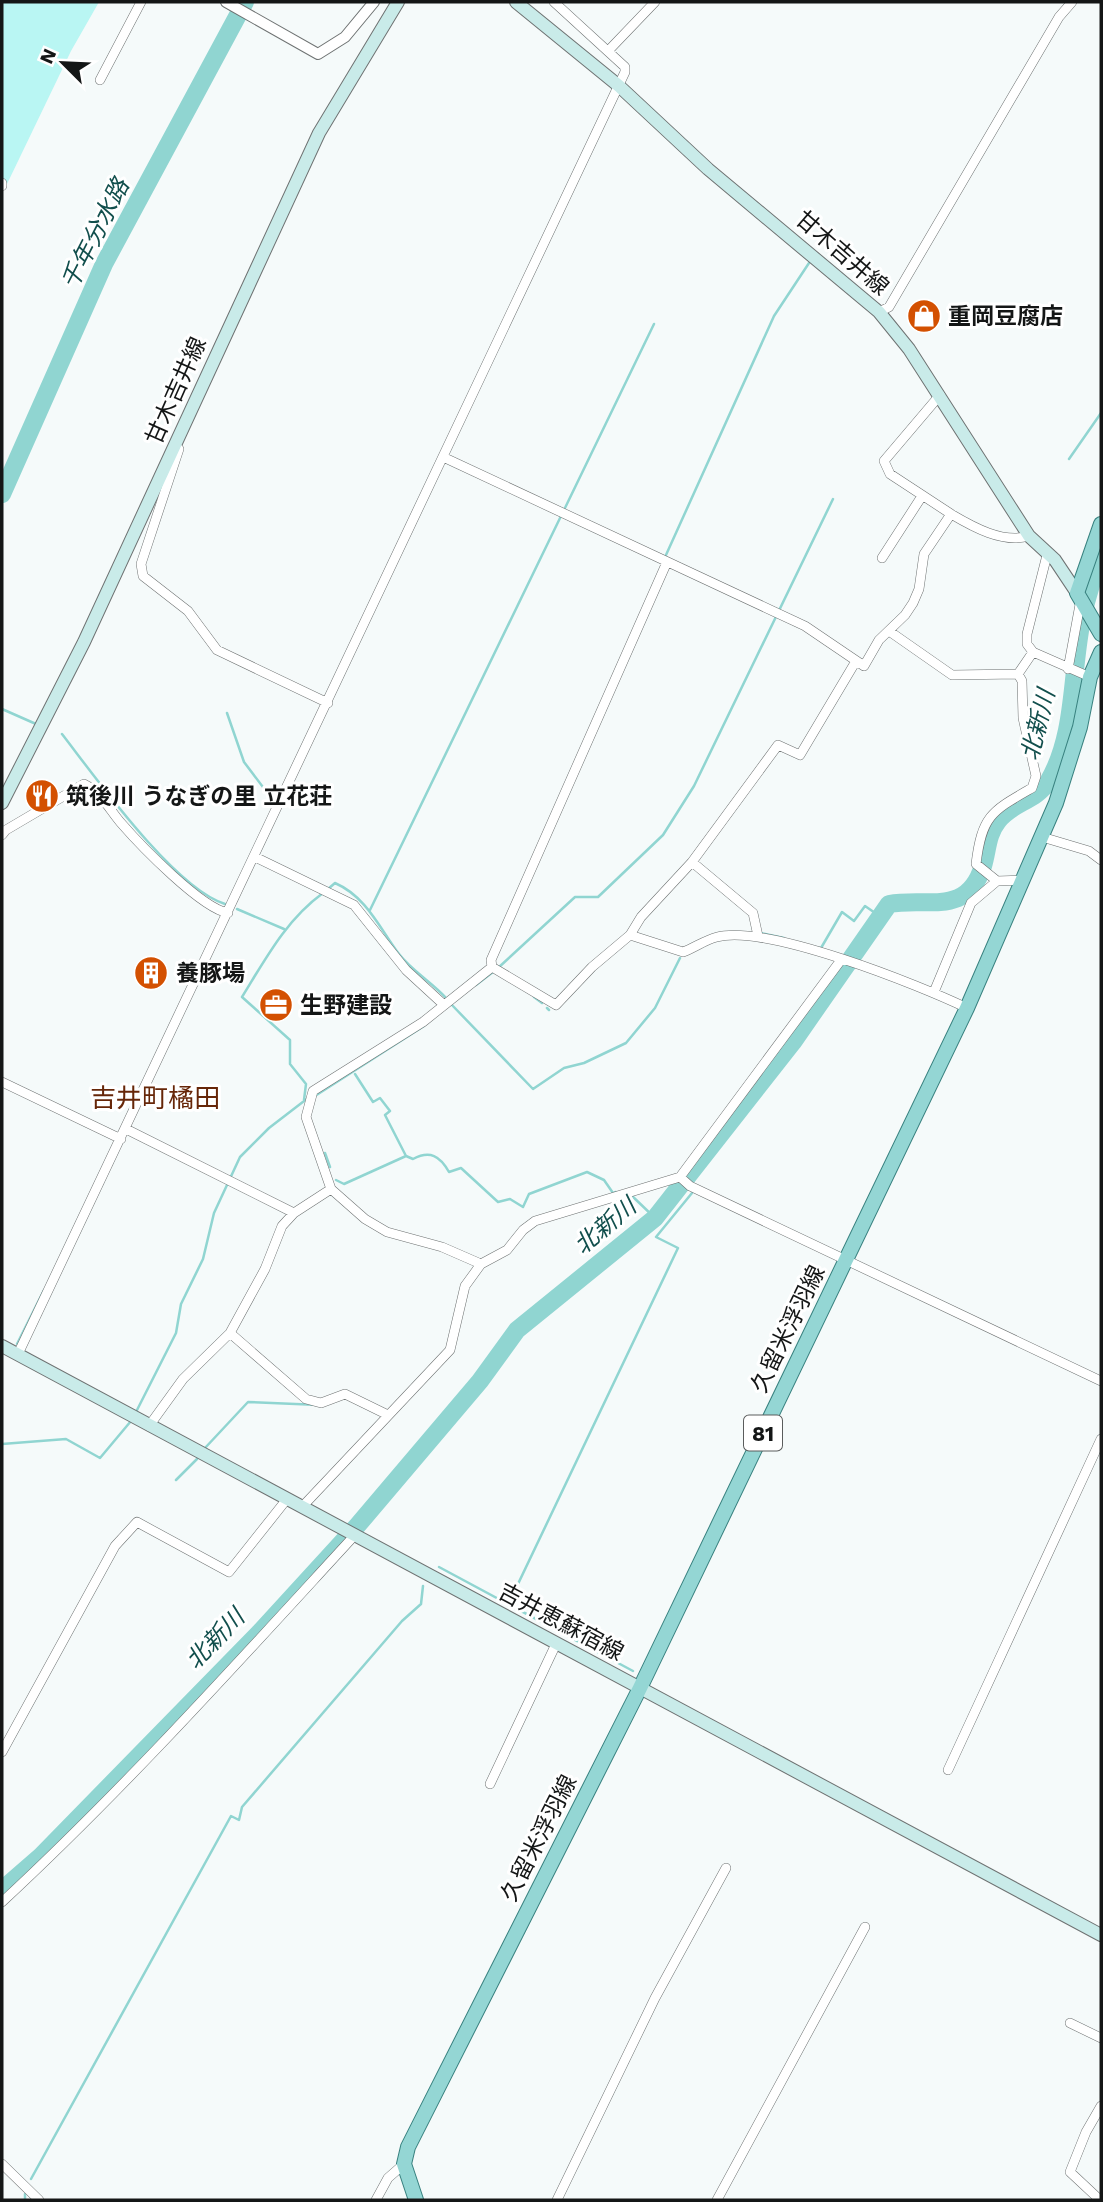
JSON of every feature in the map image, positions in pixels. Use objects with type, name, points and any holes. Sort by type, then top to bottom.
[{"type":"main road","name":"甘木吉井線","points":[[2,803],[84,642],[319,133],[398,2]]},
{"type":"main road","name":"甘木吉井線","points":[[516,2],[619,86],[708,169],[880,313],[909,349],[940,395],[1029,536],[1055,561],[1085,605]]},
{"type":"main road","points":[[1101,524],[1085,605],[1101,634]]},
{"type":"main road","name":"久留米浮羽線","points":[[404,2164],[408,2147],[640,1688],[967,1008],[1024,880],[1072,758],[1086,676],[1101,652]]},
{"type":"main road","name":"吉井恵蘇宿線","points":[[2,1346],[1101,1935]]},
{"type":"main road","points":[[404,2164],[416,2200]]},
{"type":"street","points":[[100,80],[141,2]]},
{"type":"street","points":[[226,2],[318,54],[345,37],[374,2]]},
{"type":"street","points":[[18,1354],[619,86],[625,67],[554,2]]},
{"type":"street","points":[[609,50],[655,2]]},
{"type":"street","points":[[880,313],[889,307],[1059,17],[1072,2]]},
{"type":"street","points":[[940,395],[884,461],[890,474],[951,514],[990,534],[1016,538],[1029,536]]},
{"type":"street","points":[[176,442],[179,447],[141,564],[143,576],[188,611],[217,650],[328,703]]},
{"type":"street","points":[[443,457],[783,615],[805,626],[864,666],[879,640],[913,603],[919,589],[924,554],[951,514]]},
{"type":"street","points":[[882,558],[922,496]]},
{"type":"street","points":[[1046,555],[1027,644],[1033,652],[1086,676]]},
{"type":"street","points":[[667,562],[491,960],[495,969],[556,1005],[592,967],[630,935],[641,917],[692,862],[778,744],[800,755],[856,662]]},
{"type":"street","points":[[1068,669],[1085,605]]},
{"type":"street","points":[[889,631],[952,675],[1018,674]]},
{"type":"street","points":[[1018,674],[1033,652]]},
{"type":"street","points":[[1018,674],[1022,681],[1023,718],[1036,776],[1032,788],[994,810],[979,837],[982,871],[997,881],[1024,880]]},
{"type":"street","points":[[2,835],[6,830],[84,785],[94,789],[122,824],[203,903],[228,913]]},
{"type":"street","points":[[1042,837],[1089,851],[1101,860]]},
{"type":"street","points":[[255,857],[354,905],[406,970],[447,1002]]},
{"type":"street","points":[[692,862],[753,913],[758,933]]},
{"type":"street","points":[[934,992],[971,903],[997,881]]},
{"type":"street","points":[[630,935],[682,952],[717,937],[758,933],[934,992],[967,1008]]},
{"type":"street","points":[[302,1507],[450,1350],[465,1286],[481,1264],[507,1250],[535,1221],[680,1178],[847,962]]},
{"type":"street","points":[[481,1264],[442,1247],[387,1232],[365,1219],[331,1189],[306,1117],[313,1091],[423,1022],[495,969]]},
{"type":"street","points":[[2,1082],[121,1139]]},
{"type":"street","points":[[126,1129],[230,1178],[294,1213]]},
{"type":"street","points":[[680,1178],[688,1185],[1101,1381]]},
{"type":"street","points":[[139,1421],[230,1333],[265,1269],[282,1226],[294,1213],[331,1189]]},
{"type":"street","points":[[230,1333],[306,1399],[321,1403],[345,1394],[388,1415]]},
{"type":"street","points":[[948,1770],[1101,1438]]},
{"type":"street","points":[[2,1752],[115,1546],[137,1522],[229,1572],[288,1499]]},
{"type":"street","points":[[2,1902],[65,1843],[195,1709],[349,1533]]},
{"type":"street","points":[[490,1784],[556,1644]]},
{"type":"street","points":[[557,2200],[655,1998],[726,1868]]},
{"type":"street","points":[[717,2200],[865,1927]]},
{"type":"street","points":[[1070,2023],[1101,2038]]},
{"type":"street","points":[[1100,2200],[1070,2172],[1086,2132],[1101,2106]]},
{"type":"street","points":[[2,2164],[39,2200]]},
{"type":"street","points":[[376,2200],[388,2178],[404,2164]]},
{"type":"shaded area","points":[[2,2],[99,2],[71,51],[7,184],[2,181]]},
{"type":"waterway","name":"千年分水路","points":[[2,494],[104,264],[245,2]]},
{"type":"waterway","points":[[666,555],[774,316],[809,263]]},
{"type":"waterway","points":[[564,510],[654,324]]},
{"type":"waterway","points":[[1069,459],[1101,413]]},
{"type":"waterway","points":[[498,968],[575,897],[598,897],[663,835],[694,786],[833,499]]},
{"type":"waterway","points":[[370,910],[561,516]]},
{"type":"waterway","name":"北新川","points":[[2,1890],[41,1856],[259,1633],[357,1526],[480,1381],[517,1330],[655,1218],[793,1042],[889,904],[945,902],[957,899],[976,882],[994,826],[1003,815],[1043,788],[1057,764],[1068,724],[1084,612],[1101,554]]},
{"type":"waterway","points":[[2,709],[36,724]]},
{"type":"waterway","points":[[227,713],[244,762],[275,803]]},
{"type":"waterway","points":[[62,734],[115,803],[160,855],[205,894],[225,904]]},
{"type":"waterway","points":[[328,889],[335,883],[356,896],[404,960],[447,999]]},
{"type":"waterway","points":[[304,1100],[306,1084],[290,1064],[290,1040],[242,997],[287,927],[323,893]]},
{"type":"waterway","points":[[818,948],[821,948],[842,912],[854,921],[865,906],[881,917]]},
{"type":"waterway","points":[[237,909],[284,929]]},
{"type":"waterway","points":[[761,933],[784,938]]},
{"type":"waterway","points":[[451,1004],[533,1089],[564,1068],[584,1063],[626,1043],[655,1008],[680,958]]},
{"type":"waterway","points":[[476,985],[493,972]]},
{"type":"waterway","points":[[534,997],[542,1003]]},
{"type":"waterway","points":[[315,1096],[424,1026]]},
{"type":"waterway","points":[[355,1074],[373,1102],[380,1098],[390,1111],[385,1115],[406,1156],[413,1159],[425,1155],[434,1156],[449,1172],[461,1168],[498,1202],[510,1199],[523,1207],[529,1194],[587,1172],[604,1180],[613,1193],[616,1192]]},
{"type":"waterway","points":[[136,1412],[176,1333],[181,1304],[203,1259],[214,1213],[240,1157],[269,1128],[308,1098]]},
{"type":"waterway","points":[[325,1153],[330,1167]]},
{"type":"waterway","points":[[336,1180],[344,1184],[406,1156]]},
{"type":"waterway","points":[[508,1605],[678,1248],[656,1237],[692,1193]]},
{"type":"waterway","points":[[630,1194],[655,1218]]},
{"type":"waterway","points":[[17,1344],[44,1290]]},
{"type":"waterway","points":[[205,1448],[248,1402],[319,1405]]},
{"type":"waterway","points":[[2,1444],[66,1439],[100,1458],[131,1421]]},
{"type":"waterway","points":[[176,1480],[197,1459]]},
{"type":"waterway","points":[[439,1567],[633,1671]]},
{"type":"waterway","points":[[31,2179],[231,1816],[239,1820],[242,1807],[402,1621],[421,1604],[423,1586]]},
{"type":"waterway","points":[[25,2194],[25,2200]]},
{"type":"place","name":"重岡豆腐店","points":[[924,316]]},
{"type":"place","name":"筑後川 うなぎの里 立花荘","points":[[42,796]]},
{"type":"place","name":"養豚場","points":[[151,973]]},
{"type":"place","name":"生野建設","points":[[276,1005]]},
{"type":"district","name":"吉井町橘田","points":[[155,1098]]}]
